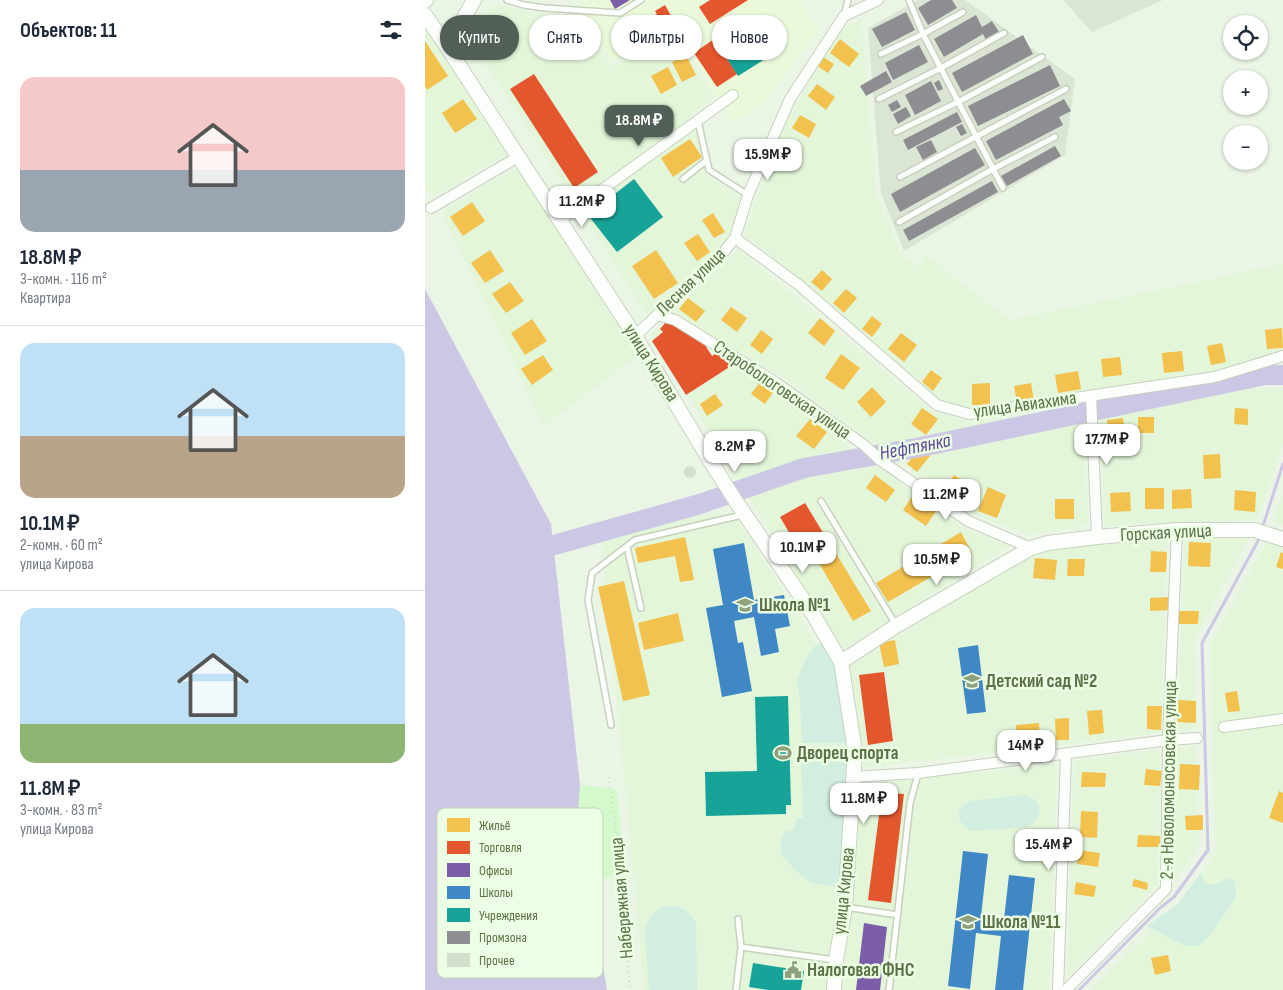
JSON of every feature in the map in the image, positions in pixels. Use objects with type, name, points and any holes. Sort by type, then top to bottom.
[{"type":"main road","points":[[465,15],[474,0]]},
{"type":"main road","name":"улица Кирова","points":[[425,15],[440,37]]},
{"type":"main road","name":"улица Кирова","points":[[455,60],[635,336],[709,459],[813,614],[841,662],[855,751],[845,907],[836,960],[834,990]]},
{"type":"main road","name":"Горская улица","points":[[841,662],[896,626],[1031,548],[1048,543],[1177,530],[1254,530],[1278,537]]},
{"type":"street","points":[[844,16],[878,0]]},
{"type":"street","name":"Лесная улица","points":[[635,336],[723,253],[735,238],[748,195],[790,99],[844,16]]},
{"type":"street","points":[[559,220],[733,95]]},
{"type":"street","points":[[431,208],[518,157]]},
{"type":"street","name":"улица Авиахима","points":[[735,238],[799,285],[937,405],[969,414],[1215,377],[1283,356]]},
{"type":"street","name":"Старобологовская улица","points":[[658,315],[675,320],[775,382],[864,445],[880,460],[967,521],[1031,548]]},
{"type":"street","points":[[1091,396],[1097,537]]},
{"type":"street","name":"2-я Новоломоносовская улица","points":[[1067,990],[1166,888],[1168,740],[1177,530]]},
{"type":"street","points":[[1225,727],[1283,719]]},
{"type":"street","points":[[853,777],[918,773],[1168,740],[1197,738]]},
{"type":"street","points":[[1057,990],[1066,754]]},
{"type":"lane","points":[[507,0],[545,8],[620,13],[641,0]]},
{"type":"lane","points":[[844,16],[847,0]]},
{"type":"lane","points":[[909,0],[923,34],[1003,188]]},
{"type":"lane","points":[[881,54],[963,12]]},
{"type":"lane","points":[[879,99],[941,68],[1004,33]]},
{"type":"lane","points":[[896,132],[958,102],[1041,57]]},
{"type":"lane","points":[[900,177],[1065,89]]},
{"type":"lane","points":[[698,120],[709,170],[748,195]]},
{"type":"lane","points":[[899,222],[993,169],[1055,137]]},
{"type":"lane","points":[[683,179],[707,160]]},
{"type":"lane","points":[[821,501],[896,626]]},
{"type":"lane","points":[[611,725],[587,600],[592,573],[635,540],[741,509]]},
{"type":"lane","points":[[627,546],[641,608]]},
{"type":"lane","points":[[889,990],[910,803],[918,773]]},
{"type":"lane","points":[[845,907],[897,915]]},
{"type":"lane","points":[[736,990],[741,947],[738,919]]},
{"type":"lane","points":[[741,947],[836,960]]},
{"type":"path","name":"Набережная улица","points":[[609,777],[619,854],[630,990]]},
{"type":"shaded area","points":[[578,0],[799,0],[819,30],[761,106],[733,123],[694,60],[702,60],[702,15],[611,15],[611,58],[601,47],[601,15],[576,15]]},
{"type":"shaded area","points":[[918,0],[965,0],[1075,79],[1065,155],[904,251],[881,193],[868,28]]},
{"type":"shaded area","points":[[1063,0],[1163,0],[1092,32]]},
{"type":"shaded area","points":[[493,4],[544,15],[529,15],[529,60],[601,60],[601,53],[613,66],[623,60],[691,60],[714,98],[693,114],[707,176],[742,199],[726,242],[648,316],[483,60],[519,60],[519,15],[486,15]]},
{"type":"shaded area","points":[[861,19],[876,194],[900,253],[918,267],[926,255],[1010,320],[1283,264],[1283,352],[1212,374],[971,410],[939,401],[789,270],[744,234],[780,134],[839,31]]},
{"type":"shaded area","points":[[425,26],[440,48],[440,60],[448,60],[511,151],[433,197],[425,188]]},
{"type":"shaded area","points":[[520,165],[642,353],[544,426],[442,212]]},
{"type":"shaded area","points":[[738,249],[933,412],[970,422],[1083,406],[1088,525],[1029,535],[972,513],[780,375],[672,313]]},
{"type":"shaded area","points":[[425,289],[551,524],[580,785],[578,808],[437,808],[437,978],[603,978],[603,965],[607,990],[425,990]]},
{"type":"shaded area","points":[[660,326],[770,389],[963,528],[1009,546],[842,650],[651,335]]},
{"type":"shaded area","points":[[1233,386],[1283,390],[1283,444],[1258,519],[1104,526],[1100,402]]},
{"type":"shaded area","points":[[1283,496],[1283,525],[1272,521]]},
{"type":"shaded area","points":[[733,512],[831,666],[846,751],[836,906],[826,990],[644,990],[600,525]]},
{"type":"shaded area","points":[[1251,534],[1194,640],[1196,729],[1177,731],[1185,535]]},
{"type":"shaded area","points":[[1168,536],[1160,733],[862,768],[863,751],[849,667],[1033,552]]},
{"type":"shaded area","points":[[1268,539],[1283,545],[1283,990],[1091,990],[1181,902],[1216,854],[1210,645]]},
{"type":"shaded area","points":[[823,641],[833,659],[841,680],[854,743],[802,743],[797,680],[804,662],[815,646]]},
{"type":"shaded area","points":[[1196,746],[1199,847],[1175,880],[1177,748]]},
{"type":"shaded area","points":[[1160,750],[1158,885],[1067,977],[1074,761]]},
{"type":"shaded area","points":[[855,761],[843,892],[832,886],[811,883],[796,871],[782,855],[780,844],[784,832],[794,830],[796,818],[803,818],[801,762]]},
{"type":"shaded area","points":[[1057,764],[1049,990],[843,990],[861,785]]},
{"type":"shaded area","points":[[1024,795],[1036,801],[1040,809],[1038,818],[1027,827],[971,831],[960,820],[959,812],[961,808],[970,801]]},
{"type":"shaded area","points":[[1201,873],[1205,884],[1217,884],[1229,878],[1235,882],[1236,897],[1211,934],[1199,946],[1186,946],[1145,925],[1148,925],[1177,905]]},
{"type":"shaded area","points":[[666,906],[677,906],[687,911],[696,922],[697,990],[649,990],[645,932],[651,916],[657,910]]},
{"type":"sand","points":[[580,785],[617,789],[625,872],[603,880],[603,808],[578,808]]},
{"type":"building: Жильё","points":[[840,39],[859,54],[849,67],[830,53]]},
{"type":"building: Жильё","points":[[425,41],[448,76],[427,90],[425,86]]},
{"type":"building: Жильё","points":[[823,57],[834,64],[828,73],[817,66]]},
{"type":"building: Жильё","points":[[676,60],[688,60],[696,75],[682,82],[672,62]]},
{"type":"building: Жильё","points":[[668,67],[677,85],[661,94],[651,76]]},
{"type":"building: Жильё","points":[[817,84],[835,97],[826,110],[808,96]]},
{"type":"building: Жильё","points":[[463,99],[477,119],[455,133],[442,113]]},
{"type":"building: Жильё","points":[[800,115],[816,124],[809,138],[792,128]]},
{"type":"building: Жильё","points":[[690,139],[702,157],[673,177],[661,158]]},
{"type":"building: Жильё","points":[[782,148],[798,161],[790,171],[774,158]]},
{"type":"building: Жильё","points":[[472,202],[485,221],[463,236],[450,217]]},
{"type":"building: Жильё","points":[[713,213],[725,232],[714,238],[702,220]]},
{"type":"building: Жильё","points":[[698,234],[710,252],[697,261],[684,243]]},
{"type":"building: Жильё","points":[[490,250],[504,271],[485,283],[471,263]]},
{"type":"building: Жильё","points":[[656,250],[678,283],[654,299],[632,266]]},
{"type":"building: Жильё","points":[[822,270],[832,279],[822,291],[811,282]]},
{"type":"building: Жильё","points":[[510,282],[524,301],[506,313],[492,294]]},
{"type":"building: Жильё","points":[[846,289],[857,298],[844,313],[833,303]]},
{"type":"building: Жильё","points":[[688,298],[705,311],[696,322],[679,309]]},
{"type":"building: Жильё","points":[[731,307],[747,318],[737,332],[721,320]]},
{"type":"building: Жильё","points":[[872,316],[882,324],[872,337],[862,329]]},
{"type":"building: Жильё","points":[[820,318],[835,331],[824,346],[808,333]]},
{"type":"building: Жильё","points":[[532,319],[547,341],[525,355],[511,333]]},
{"type":"building: Жильё","points":[[1282,328],[1283,348],[1267,349],[1265,330]]},
{"type":"building: Жильё","points":[[761,330],[773,339],[762,354],[750,345]]},
{"type":"building: Жильё","points":[[901,333],[917,345],[904,362],[888,349]]},
{"type":"building: Жильё","points":[[1222,343],[1226,362],[1211,365],[1207,346]]},
{"type":"building: Жильё","points":[[1182,351],[1184,371],[1164,373],[1162,353]]},
{"type":"building: Жильё","points":[[841,354],[860,368],[843,390],[825,378]]},
{"type":"building: Жильё","points":[[543,355],[553,370],[532,385],[521,369]]},
{"type":"building: Жильё","points":[[1120,357],[1122,375],[1103,377],[1101,359]]},
{"type":"building: Жильё","points":[[931,370],[942,378],[933,391],[922,382]]},
{"type":"building: Жильё","points":[[1078,371],[1081,389],[1058,393],[1055,375]]},
{"type":"building: Жильё","points":[[761,381],[774,391],[765,404],[751,394]]},
{"type":"building: Жильё","points":[[990,383],[990,405],[972,405],[972,384]]},
{"type":"building: Жильё","points":[[1031,383],[1034,401],[1017,403],[1014,386]]},
{"type":"building: Жильё","points":[[872,387],[886,402],[871,417],[857,402]]},
{"type":"building: Жильё","points":[[715,394],[723,405],[707,416],[700,404]]},
{"type":"building: Жильё","points":[[922,408],[938,419],[926,435],[911,424]]},
{"type":"building: Жильё","points":[[1235,408],[1248,409],[1248,425],[1234,424]]},
{"type":"building: Жильё","points":[[1138,417],[1154,417],[1154,433],[1138,433]]},
{"type":"building: Жильё","points":[[1123,418],[1125,431],[1108,433],[1107,420]]},
{"type":"building: Жильё","points":[[810,419],[827,432],[814,449],[796,436]]},
{"type":"building: Жильё","points":[[920,448],[930,456],[917,472],[907,464]]},
{"type":"building: Жильё","points":[[1220,454],[1221,478],[1204,479],[1203,455]]},
{"type":"building: Жильё","points":[[875,475],[895,490],[886,502],[866,488]]},
{"type":"building: Жильё","points":[[954,475],[963,481],[952,497],[943,491]]},
{"type":"building: Жильё","points":[[988,487],[1006,495],[997,518],[978,511]]},
{"type":"building: Жильё","points":[[1145,488],[1164,488],[1164,509],[1145,509]]},
{"type":"building: Жильё","points":[[1191,489],[1192,508],[1172,509],[1172,490]]},
{"type":"building: Жильё","points":[[1235,490],[1256,492],[1255,512],[1234,510]]},
{"type":"building: Жильё","points":[[1130,492],[1131,511],[1111,512],[1110,493]]},
{"type":"building: Жильё","points":[[913,495],[937,510],[926,526],[903,510]]},
{"type":"building: Жильё","points":[[1055,499],[1074,499],[1074,519],[1055,519]]},
{"type":"building: Жильё","points":[[961,532],[972,553],[888,602],[876,583]]},
{"type":"building: Жильё","points":[[685,537],[694,580],[680,582],[675,556],[638,563],[635,548]]},
{"type":"building: Жильё","points":[[826,537],[871,611],[853,621],[809,546]]},
{"type":"building: Жильё","points":[[1189,542],[1211,543],[1210,567],[1188,566]]},
{"type":"building: Жильё","points":[[1151,551],[1167,552],[1166,572],[1150,572]]},
{"type":"building: Жильё","points":[[1281,552],[1283,553],[1283,569],[1276,567]]},
{"type":"building: Жильё","points":[[1035,558],[1057,560],[1055,580],[1033,578]]},
{"type":"building: Жильё","points":[[1068,559],[1085,559],[1084,576],[1067,576]]},
{"type":"building: Жильё","points":[[624,581],[650,695],[623,701],[598,587]]},
{"type":"building: Жильё","points":[[1170,597],[1170,610],[1150,611],[1150,598]]},
{"type":"building: Жильё","points":[[1179,611],[1199,611],[1198,624],[1179,624]]},
{"type":"building: Жильё","points":[[678,613],[684,641],[644,650],[638,623]]},
{"type":"building: Жильё","points":[[895,640],[899,664],[884,667],[879,643]]},
{"type":"building: Жильё","points":[[1237,691],[1240,711],[1228,712],[1225,693]]},
{"type":"building: Жильё","points":[[1178,700],[1196,701],[1196,723],[1177,722]]},
{"type":"building: Жильё","points":[[1147,706],[1162,706],[1161,730],[1147,729]]},
{"type":"building: Жильё","points":[[1102,710],[1104,733],[1089,735],[1087,711]]},
{"type":"building: Жильё","points":[[1069,718],[1069,740],[1056,740],[1055,719]]},
{"type":"building: Жильё","points":[[1039,723],[1040,743],[1017,746],[1016,725]]},
{"type":"building: Жильё","points":[[1180,764],[1200,765],[1199,790],[1179,789]]},
{"type":"building: Жильё","points":[[1146,769],[1162,771],[1160,786],[1144,785]]},
{"type":"building: Жильё","points":[[1082,772],[1106,773],[1105,787],[1081,787]]},
{"type":"building: Жильё","points":[[1279,791],[1283,793],[1283,823],[1269,818]]},
{"type":"building: Жильё","points":[[1081,811],[1098,812],[1097,838],[1080,837]]},
{"type":"building: Жильё","points":[[1203,815],[1203,830],[1186,830],[1185,816]]},
{"type":"building: Жильё","points":[[1138,835],[1160,836],[1160,847],[1137,847]]},
{"type":"building: Жильё","points":[[1079,850],[1100,853],[1098,867],[1077,864]]},
{"type":"building: Жильё","points":[[1134,879],[1148,883],[1147,890],[1132,886]]},
{"type":"building: Жильё","points":[[1076,882],[1096,886],[1094,897],[1074,894]]},
{"type":"building: Жильё","points":[[1168,955],[1171,971],[1155,975],[1151,958]]},
{"type":"building: Торговля","points":[[710,0],[748,0],[724,15],[712,15],[712,23],[710,24],[699,7]]},
{"type":"building: Торговля","points":[[665,5],[671,15],[655,15],[657,14],[655,11]]},
{"type":"building: Торговля","points":[[712,40],[712,60],[728,60],[737,74],[717,87],[699,60],[702,60],[702,47]]},
{"type":"building: Торговля","points":[[534,74],[598,172],[574,188],[510,89]]},
{"type":"building: Торговля","points":[[667,321],[701,339],[712,356],[721,350],[731,366],[686,395],[652,341],[663,332],[660,329]]},
{"type":"building: Торговля","points":[[805,503],[825,536],[800,551],[780,517]]},
{"type":"building: Торговля","points":[[884,672],[893,741],[868,745],[859,675]]},
{"type":"building: Торговля","points":[[882,792],[904,794],[891,903],[868,900]]},
{"type":"building: Офисы","points":[[610,0],[630,0],[615,9]]},
{"type":"building: Офисы","points":[[864,923],[887,927],[880,990],[856,990]]},
{"type":"building: Школы","points":[[744,543],[754,600],[784,595],[790,626],[775,629],[779,652],[761,656],[754,617],[734,621],[738,643],[743,642],[752,691],[722,697],[706,608],[723,605],[713,549]]},
{"type":"building: Школы","points":[[978,645],[986,712],[967,714],[958,648]]},
{"type":"building: Школы","points":[[963,851],[988,854],[981,916],[1004,919],[1009,875],[1035,878],[1023,990],[995,990],[1001,936],[976,933],[970,989],[948,986]]},
{"type":"building: Учреждения","points":[[728,60],[764,60],[738,76]]},
{"type":"building: Учреждения","points":[[634,179],[663,217],[617,252],[588,215]]},
{"type":"building: Учреждения","points":[[788,696],[791,805],[786,805],[786,814],[706,816],[705,772],[757,771],[755,697]]},
{"type":"building: Учреждения","points":[[753,963],[804,971],[801,990],[768,990],[749,987]]},
{"type":"building: Промзона","points":[[931,0],[952,0],[957,8],[928,25],[918,8]]},
{"type":"building: Промзона","points":[[906,12],[915,30],[882,47],[872,29]]},
{"type":"building: Промзона","points":[[976,15],[982,27],[992,21],[999,32],[986,40],[983,34],[944,57],[934,39]]},
{"type":"building: Промзона","points":[[1023,35],[1033,54],[962,92],[952,73]]},
{"type":"building: Промзона","points":[[919,45],[928,62],[893,80],[885,63]]},
{"type":"building: Промзона","points":[[1050,65],[1060,86],[978,126],[968,106]]},
{"type":"building: Промзона","points":[[886,71],[892,82],[866,96],[860,86]]},
{"type":"building: Промзона","points":[[939,80],[943,89],[938,91],[934,83]]},
{"type":"building: Промзона","points":[[931,81],[941,101],[915,115],[905,95]]},
{"type":"building: Промзона","points":[[1064,99],[1071,111],[1059,117],[1063,125],[996,160],[986,141]]},
{"type":"building: Промзона","points":[[897,100],[901,107],[892,112],[888,105]]},
{"type":"building: Промзона","points":[[906,107],[911,116],[898,124],[893,114]]},
{"type":"building: Промзона","points":[[957,112],[962,122],[908,150],[903,140]]},
{"type":"building: Промзона","points":[[962,124],[967,133],[961,136],[956,127]]},
{"type":"building: Промзона","points":[[931,140],[937,152],[923,160],[916,147]]},
{"type":"building: Промзона","points":[[1055,146],[1061,156],[1007,186],[1001,176]]},
{"type":"building: Промзона","points":[[975,148],[985,165],[900,212],[891,194]]},
{"type":"building: Промзона","points":[[992,181],[998,192],[909,241],[903,230]]},
{"type":"building: Прочее","points":[[688,466],[692,466],[696,472],[692,478],[688,478],[684,474],[684,470]]},
{"type":"waterway","name":"Нефтянка","points":[[554,545],[700,504],[804,468],[921,447],[1265,375],[1283,375]]},
{"type":"waterway","points":[[1262,529],[1283,464]]},
{"type":"waterway","points":[[1079,990],[1160,908],[1174,897],[1208,850],[1202,643],[1260,535]]},
{"type":"place","name":"Школа №1","points":[[745,605]]},
{"type":"place","name":"Детский сад №2","points":[[972,681]]},
{"type":"place","name":"Дворец спорта","points":[[783,753]]},
{"type":"place","name":"Школа №11","points":[[968,922]]},
{"type":"place","name":"Налоговая ФНС","points":[[793,970]]}]
